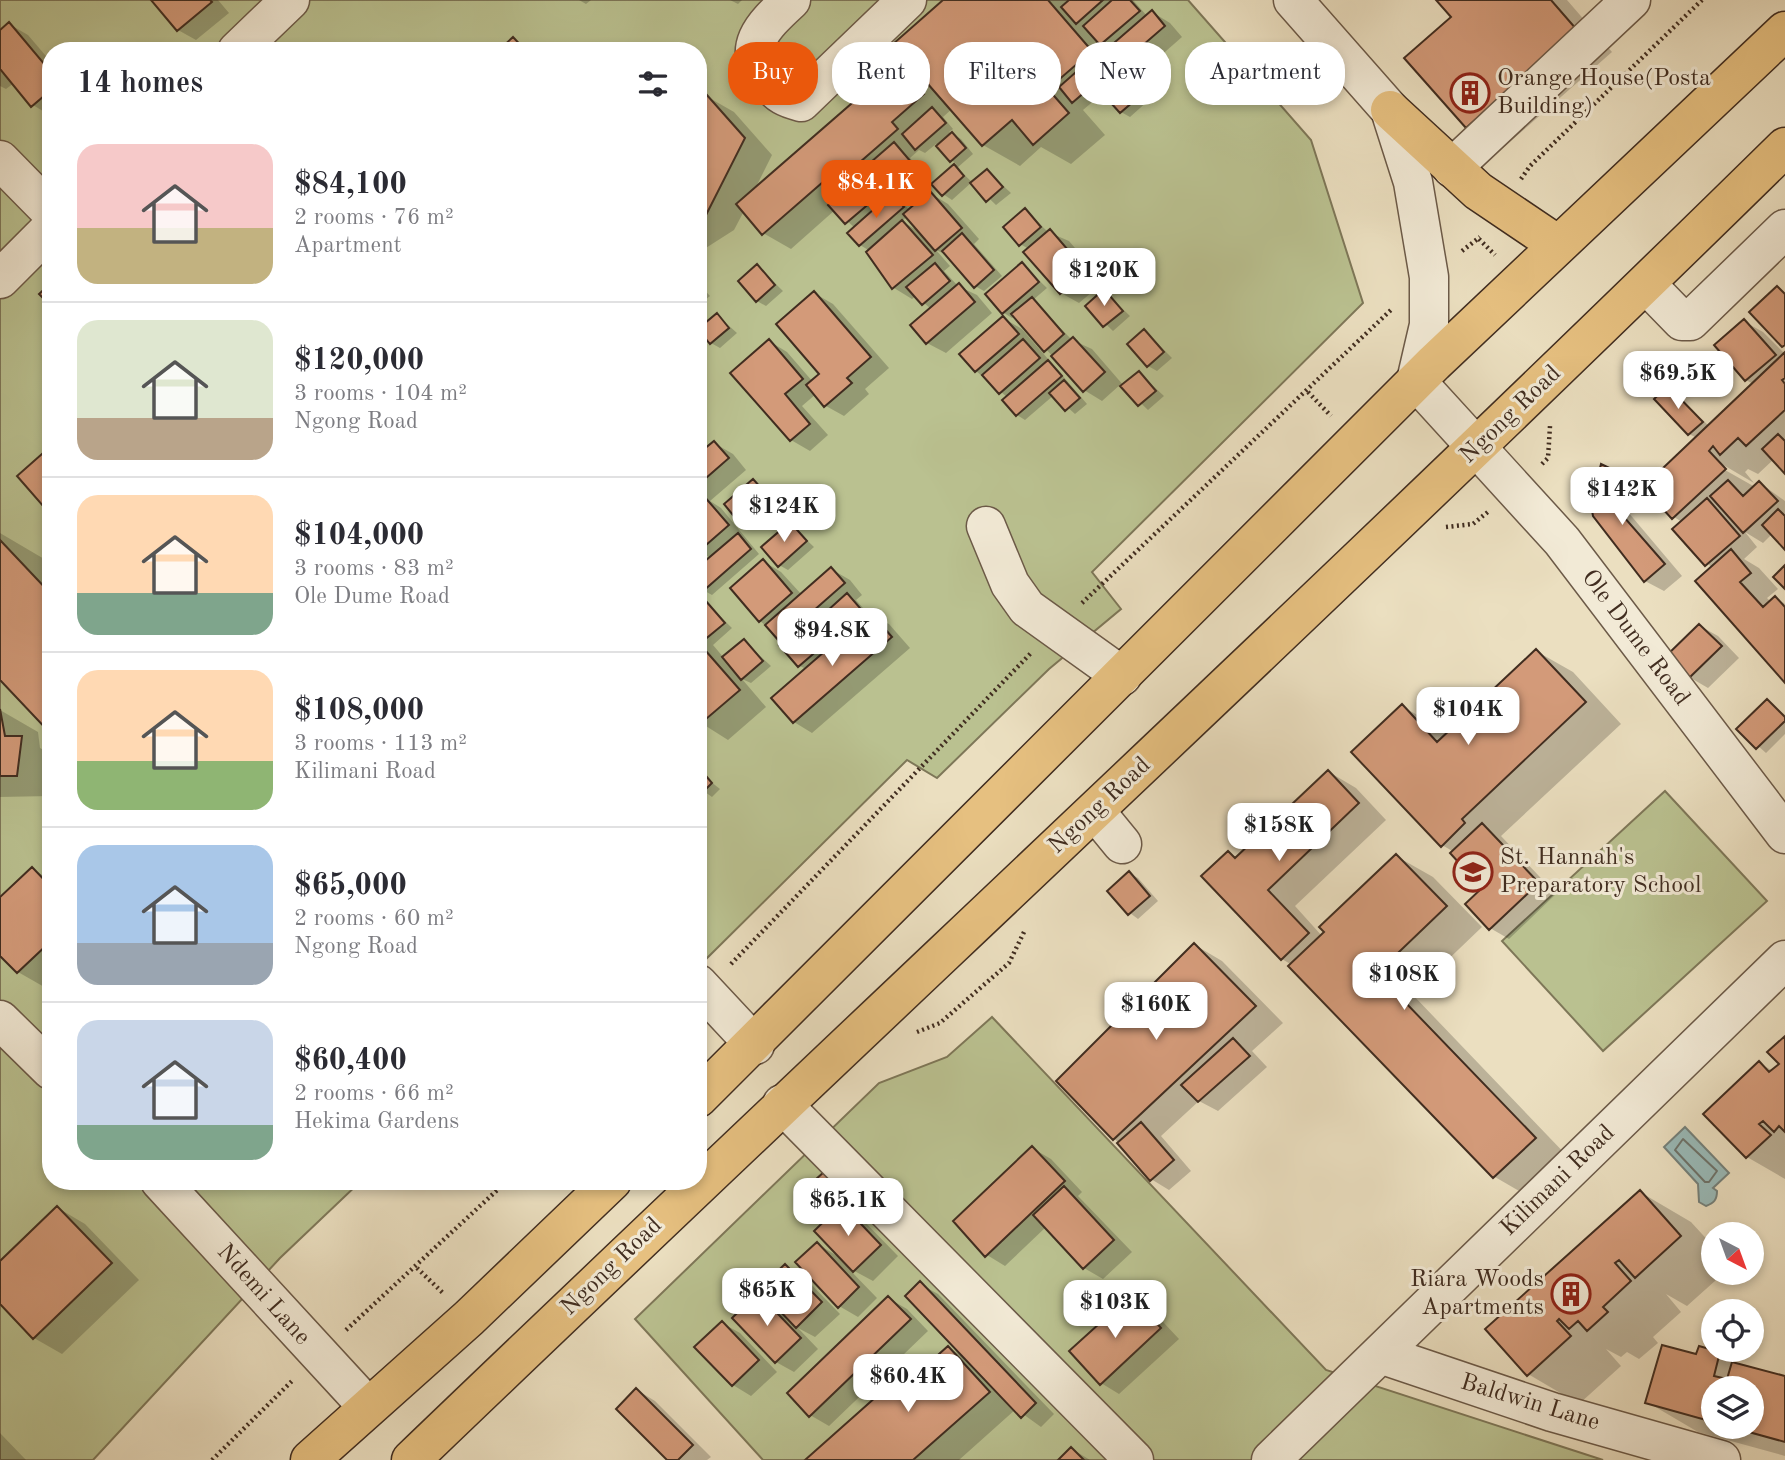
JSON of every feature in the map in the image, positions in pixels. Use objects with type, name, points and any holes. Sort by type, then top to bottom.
[{"type":"main road","points":[[707,1090],[755,1045],[1416,381],[1785,31]]},
{"type":"main road","points":[[1390,110],[1500,208],[1558,245]]},
{"type":"main road","name":"Ngong Road","points":[[707,1176],[1479,447],[1785,147]]},
{"type":"main road","points":[[310,1460],[469,1318],[603,1190]]},
{"type":"main road","name":"Ngong Road","points":[[411,1460],[692,1190]]},
{"type":"street","points":[[246,42],[290,0]]},
{"type":"street","points":[[791,0],[764,25],[754,51],[757,70],[782,97],[801,102],[907,0]]},
{"type":"street","points":[[1293,0],[1390,110],[1413,182],[1429,277],[1429,325],[1416,381]]},
{"type":"street","points":[[1452,168],[1631,0]]},
{"type":"street","points":[[0,160],[42,203]]},
{"type":"street","points":[[1646,284],[1682,321],[1690,321],[1785,229]]},
{"type":"street","points":[[0,279],[42,237]]},
{"type":"street","name":"Ole Dume Road","points":[[1416,381],[1562,541],[1785,834]]},
{"type":"street","points":[[986,526],[1010,584],[1027,608],[1122,676]]},
{"type":"street","points":[[1095,811],[1122,844]]},
{"type":"street","name":"Kilimani Road","points":[[1271,1460],[1785,960]]},
{"type":"street","points":[[707,994],[755,1045]]},
{"type":"street","points":[[0,1020],[42,1061]]},
{"type":"street","points":[[782,1104],[1134,1460]]},
{"type":"street","name":"Ndemi Lane","points":[[168,1190],[368,1407]]},
{"type":"street","name":"Baldwin Lane","points":[[1380,1354],[1552,1412],[1721,1460]]},
{"type":"path","points":[[1530,166],[1702,0]]},
{"type":"path","points":[[212,1460],[318,1355],[417,1268],[498,1190]]},
{"type":"green space","points":[[0,0],[1188,0],[1225,42],[1185,42],[1185,105],[1280,105],[1311,140],[1363,303],[1092,572],[1121,609],[1049,669],[937,778],[907,760],[707,958],[707,42],[42,42],[42,1190],[352,1190],[280,1258],[93,1460],[0,1460]]},
{"type":"green space","points":[[1665,791],[1767,901],[1603,1051],[1502,941]]},
{"type":"green space","points":[[992,1017],[1326,1370],[1603,1460],[763,1460],[635,1319],[879,1083],[947,1057]]},
{"type":"water","points":[[1685,1127],[1729,1173],[1713,1188],[1717,1191],[1716,1199],[1706,1206],[1699,1202],[1698,1184],[1664,1147]]},
{"type":"building","points":[[151,0],[210,0],[212,2],[177,31]]},
{"type":"building","points":[[943,0],[1048,0],[1084,42],[1075,42],[1075,66],[1061,78],[1061,42],[944,42],[944,102],[930,86],[930,42],[895,42]]},
{"type":"building","points":[[1069,0],[1103,0],[1076,24],[1061,7]]},
{"type":"building","points":[[1112,0],[1130,0],[1140,11],[1104,42],[1097,42],[1083,26]]},
{"type":"building","name":"Orange House(Posta Building)","points":[[1436,0],[1551,0],[1577,30],[1466,128],[1404,58],[1451,17]]},
{"type":"building","points":[[1152,10],[1165,26],[1147,42],[1115,42]]},
{"type":"building","points":[[9,22],[42,61],[42,98],[31,107],[0,69],[0,30]]},
{"type":"building","points":[[1075,73],[1075,100],[1072,103],[1061,89],[1061,85]]},
{"type":"building","points":[[707,95],[745,138],[707,213]]},
{"type":"building","points":[[1061,104],[1069,113],[1033,145],[1012,120],[982,146],[946,105]]},
{"type":"building","points":[[850,105],[911,105],[892,122],[898,129],[852,169],[846,162],[762,235],[736,204]]},
{"type":"building","points":[[1113,105],[1129,105],[1120,113]]},
{"type":"building","points":[[932,107],[946,123],[915,150],[902,134]]},
{"type":"building","points":[[952,132],[966,148],[950,162],[936,146]]},
{"type":"building","points":[[894,142],[923,176],[901,196],[871,162]]},
{"type":"building","points":[[954,164],[964,176],[942,196],[931,184]]},
{"type":"building","points":[[987,169],[1003,187],[986,202],[970,183]]},
{"type":"building","points":[[866,171],[884,191],[845,224],[828,205]]},
{"type":"building","points":[[930,191],[962,228],[935,251],[903,214]]},
{"type":"building","points":[[892,193],[904,207],[859,246],[847,233]]},
{"type":"building","points":[[1025,208],[1041,227],[1019,246],[1003,227]]},
{"type":"building","points":[[902,220],[933,255],[892,289],[866,252]]},
{"type":"building","points":[[1050,229],[1086,271],[1060,294],[1023,252]]},
{"type":"building","points":[[962,233],[994,270],[974,288],[942,251]]},
{"type":"building","points":[[1022,262],[1039,282],[1002,314],[985,294]]},
{"type":"building","points":[[935,263],[950,281],[922,305],[906,287]]},
{"type":"building","points":[[757,264],[775,285],[756,302],[738,281]]},
{"type":"building","points":[[959,283],[975,302],[926,344],[910,325]]},
{"type":"building","points":[[1777,286],[1785,294],[1785,345],[1782,347],[1749,312]]},
{"type":"building","points":[[1104,289],[1123,311],[1103,327],[1085,306]]},
{"type":"building","points":[[814,291],[871,357],[847,378],[852,383],[824,407],[806,385],[819,374],[776,324]]},
{"type":"building","points":[[1032,297],[1064,334],[1044,352],[1011,314]]},
{"type":"building","points":[[717,313],[729,328],[710,344],[707,340],[707,321]]},
{"type":"building","points":[[1003,316],[1019,334],[975,372],[959,354]]},
{"type":"building","points":[[1744,319],[1776,355],[1745,381],[1714,345]]},
{"type":"building","points":[[1144,329],[1164,352],[1147,367],[1127,344]]},
{"type":"building","points":[[1073,337],[1105,372],[1083,392],[1051,356]]},
{"type":"building","points":[[769,339],[803,379],[785,394],[810,424],[790,441],[730,373]]},
{"type":"building","points":[[1023,339],[1040,358],[999,394],[982,375]]},
{"type":"building","points":[[1785,352],[1785,378],[1782,380],[1785,384],[1785,410],[1746,446],[1738,438],[1720,455],[1713,446],[1709,451],[1726,469],[1672,519],[1643,487]]},
{"type":"building","points":[[1048,360],[1062,376],[1016,416],[1002,400]]},
{"type":"building","points":[[1139,371],[1156,391],[1138,406],[1120,386]]},
{"type":"building","points":[[1064,380],[1080,398],[1065,411],[1049,393]]},
{"type":"building","points":[[1668,386],[1703,422],[1688,435],[1654,399]]},
{"type":"building","points":[[1778,434],[1785,441],[1785,474],[1762,449]]},
{"type":"building","points":[[714,441],[729,458],[707,477],[707,447]]},
{"type":"building","points":[[42,454],[42,505],[17,476]]},
{"type":"building","points":[[1601,464],[1620,473],[1610,501],[1665,564],[1644,582],[1593,516],[1591,505]]},
{"type":"building","points":[[753,479],[771,499],[741,525],[724,504]]},
{"type":"building","points":[[1728,480],[1743,496],[1759,481],[1778,501],[1743,533],[1710,496]]},
{"type":"building","points":[[1707,498],[1740,536],[1705,566],[1672,529]]},
{"type":"building","points":[[707,500],[729,525],[707,544]]},
{"type":"building","points":[[1778,509],[1785,516],[1785,550],[1762,525]]},
{"type":"building","points":[[790,522],[807,541],[778,567],[761,547]]},
{"type":"building","points":[[738,533],[751,549],[707,588],[707,559]]},
{"type":"building","points":[[0,540],[42,584],[42,724],[0,680]]},
{"type":"building","points":[[1731,549],[1751,573],[1740,582],[1763,607],[1775,596],[1785,607],[1785,683],[1695,581]]},
{"type":"building","points":[[763,559],[792,593],[759,622],[730,588]]},
{"type":"building","points":[[1785,565],[1785,589],[1773,577]]},
{"type":"building","points":[[831,567],[845,583],[779,641],[765,625]]},
{"type":"building","points":[[847,593],[860,608],[839,625],[827,611]]},
{"type":"building","points":[[707,602],[725,623],[707,638]]},
{"type":"building","points":[[870,612],[892,637],[793,723],[771,698]]},
{"type":"building","points":[[815,614],[834,636],[798,667],[779,645]]},
{"type":"building","points":[[1699,624],[1722,646],[1688,679],[1666,656]]},
{"type":"building","points":[[744,639],[763,661],[741,680],[722,657]]},
{"type":"building","points":[[1536,649],[1586,702],[1462,819],[1465,823],[1441,847],[1351,752],[1402,704],[1437,742]]},
{"type":"building","points":[[707,652],[740,690],[707,718]]},
{"type":"building","points":[[1767,699],[1785,717],[1785,721],[1756,749],[1736,729]]},
{"type":"building","points":[[0,709],[5,736],[22,736],[17,776],[0,776]]},
{"type":"building","points":[[1328,770],[1359,803],[1268,890],[1309,933],[1281,960],[1201,876],[1228,851],[1235,858]]},
{"type":"building","points":[[1482,823],[1539,883],[1489,930],[1465,904],[1482,888],[1450,853]]},
{"type":"building","points":[[1396,854],[1447,906],[1377,973],[1536,1138],[1493,1178],[1288,966],[1324,932],[1319,927]]},
{"type":"building","points":[[32,867],[42,878],[42,949],[17,973],[0,956],[0,897]]},
{"type":"building","points":[[1129,871],[1150,896],[1128,915],[1107,891]]},
{"type":"building","points":[[1194,943],[1256,1006],[1113,1140],[1056,1081]]},
{"type":"building","points":[[1785,1036],[1785,1132],[1779,1126],[1774,1132],[1763,1121],[1759,1124],[1771,1135],[1746,1158],[1703,1114],[1759,1061],[1769,1072],[1779,1064],[1767,1052]]},
{"type":"building","points":[[1233,1038],[1250,1056],[1198,1102],[1181,1085]]},
{"type":"building","points":[[1141,1122],[1174,1160],[1150,1181],[1117,1143]]},
{"type":"building","points":[[1032,1146],[1065,1181],[985,1257],[953,1221]]},
{"type":"building","points":[[824,1172],[845,1195],[817,1220],[796,1197]]},
{"type":"building","points":[[1064,1186],[1114,1240],[1083,1269],[1033,1215]]},
{"type":"building","name":"Riara Woods Apartments","points":[[1640,1190],[1681,1236],[1635,1278],[1619,1260],[1615,1263],[1631,1281],[1603,1307],[1608,1312],[1587,1331],[1578,1321],[1569,1329],[1559,1319],[1557,1321],[1571,1336],[1527,1376],[1485,1329]]},
{"type":"building","points":[[842,1204],[881,1245],[853,1272],[814,1231]]},
{"type":"building","points":[[57,1206],[112,1263],[33,1339],[0,1304],[0,1261]]},
{"type":"building","points":[[817,1242],[859,1287],[838,1308],[795,1262]]},
{"type":"building","points":[[785,1264],[822,1302],[796,1328],[759,1289]]},
{"type":"building","points":[[920,1281],[1036,1403],[1021,1418],[905,1296]]},
{"type":"building","points":[[758,1293],[801,1338],[775,1363],[732,1318]]},
{"type":"building","points":[[1131,1295],[1161,1328],[1100,1385],[1069,1351]]},
{"type":"building","points":[[888,1296],[911,1319],[809,1417],[787,1393]]},
{"type":"building","points":[[722,1321],[759,1360],[732,1386],[694,1347]]},
{"type":"building","points":[[1662,1345],[1696,1354],[1701,1347],[1701,1362],[1718,1362],[1714,1376],[1701,1376],[1701,1419],[1645,1403]]},
{"type":"building","points":[[948,1346],[990,1392],[913,1460],[805,1460],[904,1372],[910,1380]]},
{"type":"building","points":[[1732,1362],[1785,1376],[1785,1442],[1764,1436],[1764,1376],[1728,1376]]},
{"type":"building","points":[[636,1388],[693,1445],[678,1460],[667,1460],[616,1409]]},
{"type":"building","points":[[1071,1447],[1084,1460],[1058,1460]]},
{"type":"place","name":"Orange House(Posta Building)","points":[[1470,93]]},
{"type":"place","name":"St. Hannah's Preparatory School","points":[[1473,872]]},
{"type":"place","name":"Riara Woods Apartments","points":[[1571,1294]]}]
